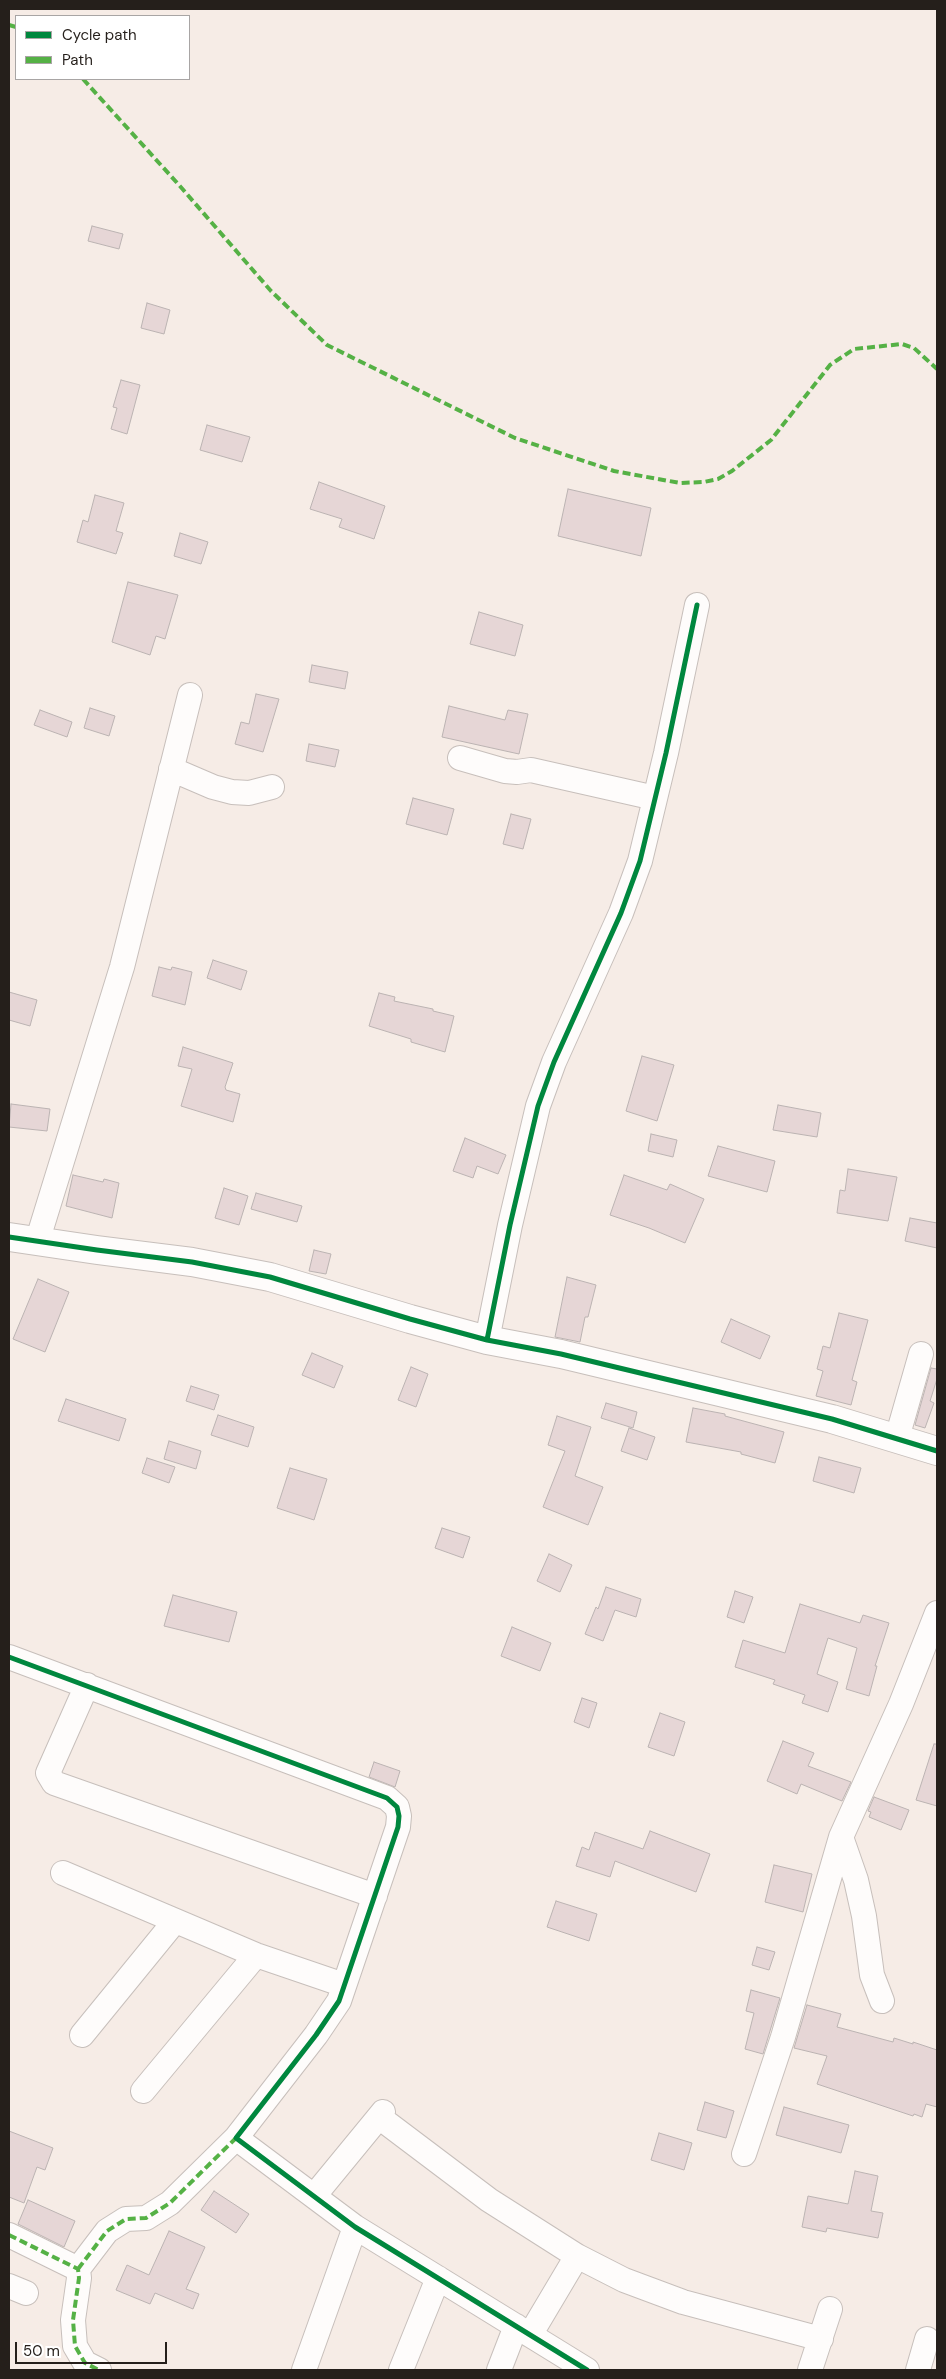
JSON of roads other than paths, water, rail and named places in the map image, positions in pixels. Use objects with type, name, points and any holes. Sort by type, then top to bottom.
[{"type":"street","points":[[487,1340],[510,1226],[538,1106],[554,1062],[621,913],[640,861],[697,605]]},
{"type":"street","points":[[37,1242],[122,967],[190,696]]},
{"type":"street","points":[[460,758],[506,771],[530,770],[655,798]]},
{"type":"street","points":[[171,770],[213,787],[232,792],[249,792],[272,787]]},
{"type":"street","points":[[9,1237],[192,1262],[270,1276],[410,1319],[487,1340],[581,1359],[832,1419],[937,1451]]},
{"type":"street","points":[[897,1438],[921,1354]]},
{"type":"street","points":[[744,2154],[782,2037],[841,1837],[901,1704],[937,1613]]},
{"type":"street","points":[[9,1657],[387,1798],[397,1807],[399,1816],[398,1827],[339,2002],[316,2035],[236,2138],[170,2203],[146,2218],[126,2219],[107,2231],[78,2269],[79,2278],[73,2320],[75,2346],[85,2363],[99,2370]]},
{"type":"street","points":[[87,1685],[48,1774],[54,1783],[375,1896]]},
{"type":"street","points":[[841,1837],[856,1880],[864,1916],[872,1975],[882,2001]]},
{"type":"street","points":[[63,1873],[256,1955],[344,1984]]},
{"type":"street","points":[[82,2035],[175,1921]]},
{"type":"street","points":[[143,2091],[256,1955]]},
{"type":"street","points":[[314,2196],[381,2114],[489,2200],[577,2256],[624,2280],[683,2302],[821,2339]]},
{"type":"street","points":[[236,2138],[355,2227],[588,2370]]},
{"type":"street","points":[[304,2370],[355,2227]]},
{"type":"street","points":[[9,2235],[78,2269]]},
{"type":"street","points":[[499,2370],[523,2331],[577,2256]]},
{"type":"street","points":[[401,2370],[438,2278]]},
{"type":"street","points":[[810,2370],[830,2309]]},
{"type":"street","points":[[918,2370],[927,2338]]}]
